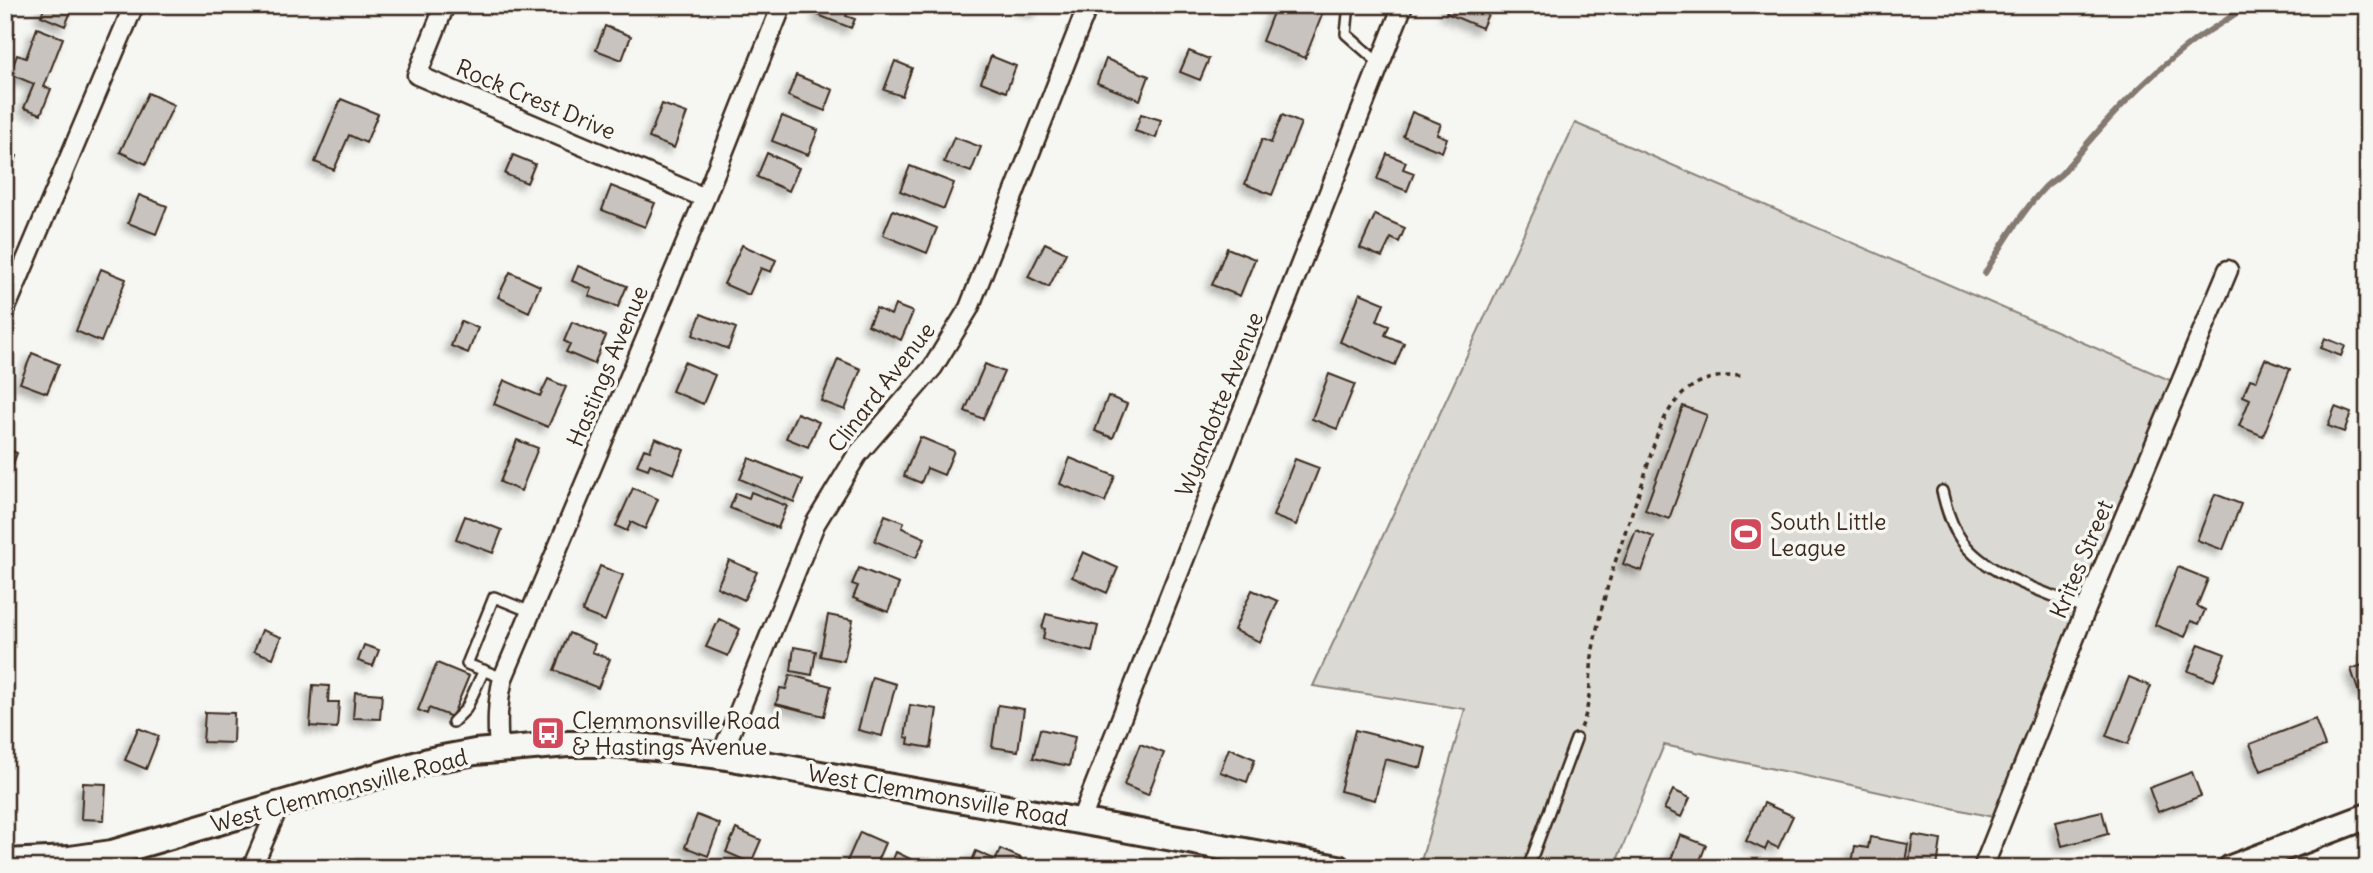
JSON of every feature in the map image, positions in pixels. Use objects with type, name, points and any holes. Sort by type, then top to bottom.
[{"type":"main road","name":"West Clemmonsville Road","points":[[5,862],[56,864],[112,853],[432,760],[499,750],[568,744],[611,744],[721,756],[1081,820],[1287,863],[1338,868]]},
{"type":"main road","points":[[2231,868],[2368,816]]},
{"type":"street","points":[[5,310],[134,5]]},
{"type":"street","name":"Rock Crest Drive","points":[[444,5],[416,75],[705,198]]},
{"type":"street","name":"Hastings Avenue","points":[[499,750],[496,720],[503,678],[705,198],[782,5]]},
{"type":"street","name":"Clinard Avenue","points":[[721,756],[815,524],[858,455],[933,367],[969,308],[1088,5]]},
{"type":"street","name":"Wyandotte Avenue","points":[[1081,820],[1403,5]]},
{"type":"street","name":"Krites Street","points":[[1983,868],[2086,609],[2228,270]]},
{"type":"street","points":[[252,868],[279,805]]},
{"type":"lane","points":[[1351,5],[1346,34],[1380,64]]},
{"type":"lane","points":[[1942,491],[1954,528],[1963,543],[1980,560],[2086,609]]},
{"type":"lane","points":[[503,678],[467,664],[494,597],[531,612]]},
{"type":"lane","points":[[453,722],[466,709],[484,670]]},
{"type":"lane","points":[[1528,868],[1576,739]]},
{"type":"path","points":[[1576,739],[1587,709],[1593,649],[1610,582],[1658,433],[1678,399],[1703,379],[1720,375],[1744,376]]},
{"type":"shaded area","name":"South Little League","points":[[1575,123],[2172,381],[1993,817],[1664,745],[1614,868],[1419,868],[1465,709],[1313,686]]},
{"type":"building","points":[[45,5],[74,5],[65,26],[41,16]]},
{"type":"building","points":[[823,5],[850,5],[846,16],[855,19],[851,28],[818,15]]},
{"type":"building","points":[[1016,5],[1040,5],[1037,13]]},
{"type":"building","points":[[1276,5],[1326,5],[1305,58],[1262,41]]},
{"type":"building","points":[[1449,5],[1492,5],[1482,28],[1446,13]]},
{"type":"building","points":[[605,26],[631,36],[622,60],[596,50]]},
{"type":"building","points":[[37,28],[63,38],[44,87],[51,89],[41,114],[24,108],[34,84],[10,74],[17,55],[26,58]]},
{"type":"building","points":[[1189,51],[1209,59],[1200,80],[1180,72]]},
{"type":"building","points":[[991,56],[1016,66],[1006,92],[981,82]]},
{"type":"building","points":[[1106,59],[1149,76],[1140,100],[1097,83]]},
{"type":"building","points":[[895,61],[912,68],[902,96],[884,90]]},
{"type":"building","points":[[796,75],[833,90],[825,111],[788,96]]},
{"type":"building","points":[[148,93],[174,105],[146,164],[120,152]]},
{"type":"building","points":[[341,99],[378,114],[366,143],[349,135],[334,170],[315,162]]},
{"type":"building","points":[[662,104],[687,113],[674,148],[649,138]]},
{"type":"building","points":[[1412,112],[1441,124],[1437,134],[1447,138],[1442,152],[1403,136]]},
{"type":"building","points":[[1141,114],[1161,120],[1156,138],[1135,131]]},
{"type":"building","points":[[1282,115],[1301,123],[1272,195],[1245,184],[1262,139],[1271,143]]},
{"type":"building","points":[[782,116],[818,130],[808,155],[772,141]]},
{"type":"building","points":[[954,137],[981,147],[971,172],[944,162]]},
{"type":"building","points":[[5,151],[17,156],[5,188]]},
{"type":"building","points":[[767,153],[799,168],[789,191],[757,177]]},
{"type":"building","points":[[1387,154],[1406,162],[1403,169],[1414,173],[1407,191],[1377,179]]},
{"type":"building","points":[[513,155],[535,164],[527,183],[505,174]]},
{"type":"building","points":[[910,166],[954,183],[944,209],[900,191]]},
{"type":"building","points":[[611,186],[655,203],[645,227],[602,210]]},
{"type":"building","points":[[139,195],[167,206],[156,234],[128,223]]},
{"type":"building","points":[[893,210],[937,228],[927,253],[883,235]]},
{"type":"building","points":[[1375,215],[1405,228],[1399,242],[1391,238],[1382,257],[1360,248]]},
{"type":"building","points":[[1045,243],[1066,253],[1049,287],[1028,277]]},
{"type":"building","points":[[742,245],[776,260],[771,272],[761,268],[749,295],[724,284]]},
{"type":"building","points":[[1227,248],[1255,259],[1240,296],[1212,285]]},
{"type":"building","points":[[578,266],[627,286],[618,307],[589,296],[592,289],[572,281]]},
{"type":"building","points":[[101,269],[126,279],[101,342],[76,331]]},
{"type":"building","points":[[510,272],[540,286],[529,312],[498,297]]},
{"type":"building","points":[[1360,293],[1384,303],[1377,321],[1389,326],[1385,335],[1404,343],[1395,365],[1340,342]]},
{"type":"building","points":[[895,305],[913,312],[901,340],[868,325],[876,308],[891,315]]},
{"type":"building","points":[[701,314],[736,328],[728,349],[693,335]]},
{"type":"building","points":[[461,321],[478,328],[468,353],[451,346]]},
{"type":"building","points":[[572,322],[606,336],[594,364],[566,352],[570,344],[564,341]]},
{"type":"building","points":[[2325,338],[2345,346],[2341,356],[2321,348]]},
{"type":"building","points":[[32,353],[59,364],[47,393],[20,383]]},
{"type":"building","points":[[838,359],[861,369],[845,410],[821,401]]},
{"type":"building","points":[[2265,359],[2290,369],[2263,436],[2239,426],[2250,399],[2243,396],[2250,379],[2256,381]]},
{"type":"building","points":[[684,362],[715,375],[703,404],[672,391]]},
{"type":"building","points":[[985,364],[1004,372],[983,419],[965,411]]},
{"type":"building","points":[[1329,374],[1355,384],[1337,429],[1312,419]]},
{"type":"building","points":[[548,379],[566,387],[548,427],[494,404],[504,380],[540,396]]},
{"type":"building","points":[[1108,396],[1127,404],[1113,438],[1095,431]]},
{"type":"building","points":[[1683,406],[1707,415],[1669,519],[1645,510]]},
{"type":"building","points":[[2335,407],[2351,413],[2344,432],[2328,426]]},
{"type":"building","points":[[797,413],[819,422],[808,447],[786,438]]},
{"type":"building","points":[[920,437],[954,451],[944,475],[927,468],[921,483],[904,476]]},
{"type":"building","points":[[655,438],[684,450],[674,474],[650,464],[648,469],[637,465],[644,449],[650,451]]},
{"type":"building","points":[[517,440],[538,448],[521,491],[500,482]]},
{"type":"building","points":[[5,448],[17,453],[9,475],[5,473]]},
{"type":"building","points":[[749,458],[803,480],[794,502],[740,479]]},
{"type":"building","points":[[1070,458],[1115,476],[1105,502],[1060,484]]},
{"type":"building","points":[[1295,459],[1319,468],[1296,525],[1273,516]]},
{"type":"building","points":[[633,488],[658,499],[645,529],[631,522],[627,531],[616,526]]},
{"type":"building","points":[[751,492],[787,506],[778,528],[730,508],[736,493],[749,498]]},
{"type":"building","points":[[2215,494],[2241,504],[2223,550],[2197,540]]},
{"type":"building","points":[[885,515],[904,522],[902,528],[925,538],[916,558],[875,541]]},
{"type":"building","points":[[465,516],[502,530],[493,553],[456,539]]},
{"type":"building","points":[[1636,530],[1654,537],[1642,571],[1623,564]]},
{"type":"building","points":[[1083,552],[1118,568],[1107,593],[1072,577]]},
{"type":"building","points":[[729,560],[757,572],[744,600],[717,587]]},
{"type":"building","points":[[600,566],[623,575],[605,621],[582,612]]},
{"type":"building","points":[[2178,567],[2208,579],[2197,606],[2205,610],[2199,624],[2191,621],[2185,637],[2155,625]]},
{"type":"building","points":[[859,568],[899,584],[888,612],[853,598],[858,586],[852,584]]},
{"type":"building","points":[[1252,590],[1278,601],[1260,642],[1234,630]]},
{"type":"building","points":[[1046,614],[1098,626],[1092,652],[1043,639],[1045,629],[1042,628]]},
{"type":"building","points":[[828,615],[853,620],[844,661],[820,656]]},
{"type":"building","points":[[719,619],[740,629],[728,656],[706,647]]},
{"type":"building","points":[[262,630],[281,637],[273,658],[254,651]]},
{"type":"building","points":[[569,633],[595,644],[592,652],[610,659],[598,688],[554,670]]},
{"type":"building","points":[[2199,644],[2225,654],[2214,681],[2188,671]]},
{"type":"building","points":[[364,645],[379,650],[373,666],[358,661]]},
{"type":"building","points":[[794,647],[816,651],[812,675],[791,671]]},
{"type":"building","points":[[437,663],[469,676],[452,717],[429,708],[427,714],[418,710]]},
{"type":"building","points":[[2368,663],[2368,690],[2359,693],[2351,669]]},
{"type":"building","points":[[790,675],[831,686],[824,716],[776,704],[780,688],[786,689]]},
{"type":"building","points":[[872,677],[896,684],[882,736],[858,730]]},
{"type":"building","points":[[2129,677],[2151,686],[2128,744],[2106,736]]},
{"type":"building","points":[[313,685],[329,686],[328,702],[339,702],[337,728],[310,726]]},
{"type":"building","points":[[355,692],[382,694],[380,719],[353,718]]},
{"type":"building","points":[[910,705],[937,709],[931,748],[908,744],[909,738],[905,737]]},
{"type":"building","points":[[998,705],[1024,709],[1018,751],[992,747]]},
{"type":"building","points":[[205,712],[234,713],[233,743],[203,742]]},
{"type":"building","points":[[2315,719],[2325,746],[2261,771],[2250,744]]},
{"type":"building","points":[[138,728],[159,736],[146,769],[125,760]]},
{"type":"building","points":[[1040,729],[1075,737],[1069,766],[1033,758]]},
{"type":"building","points":[[1355,730],[1426,748],[1421,768],[1385,759],[1375,800],[1340,791]]},
{"type":"building","points":[[1140,744],[1164,753],[1148,795],[1124,785]]},
{"type":"building","points":[[1229,748],[1255,759],[1247,782],[1220,772]]},
{"type":"building","points":[[2192,772],[2201,796],[2158,812],[2149,788]]},
{"type":"building","points":[[83,783],[106,784],[104,820],[81,819]]},
{"type":"building","points":[[1673,790],[1690,798],[1681,817],[1664,809]]},
{"type":"building","points":[[1764,803],[1793,816],[1778,848],[1768,843],[1765,850],[1746,841]]},
{"type":"building","points":[[2102,811],[2108,834],[2062,846],[2056,822]]},
{"type":"building","points":[[697,815],[720,824],[708,856],[685,847]]},
{"type":"building","points":[[736,829],[761,840],[751,863],[726,852]]},
{"type":"building","points":[[860,832],[885,843],[874,868],[844,868]]},
{"type":"building","points":[[1680,835],[1706,845],[1697,868],[1677,868],[1669,865]]},
{"type":"building","points":[[1913,835],[1941,840],[1937,867],[1909,863]]},
{"type":"building","points":[[1870,837],[1908,844],[1904,868],[1875,868],[1852,863],[1855,846],[1868,848]]},
{"type":"building","points":[[1000,849],[1021,858],[1017,868],[969,868],[976,851],[996,860]]},
{"type":"building","points":[[896,852],[923,865],[922,868],[889,868]]},
{"type":"waterway","points":[[1985,273],[2037,195],[2061,174],[2122,105],[2190,44],[2247,5]]},
{"type":"place","name":"South Little League","points":[[1746,534]]},
{"type":"place","name":"Clemmonsville Road & Hastings Avenue","points":[[548,733]]}]
